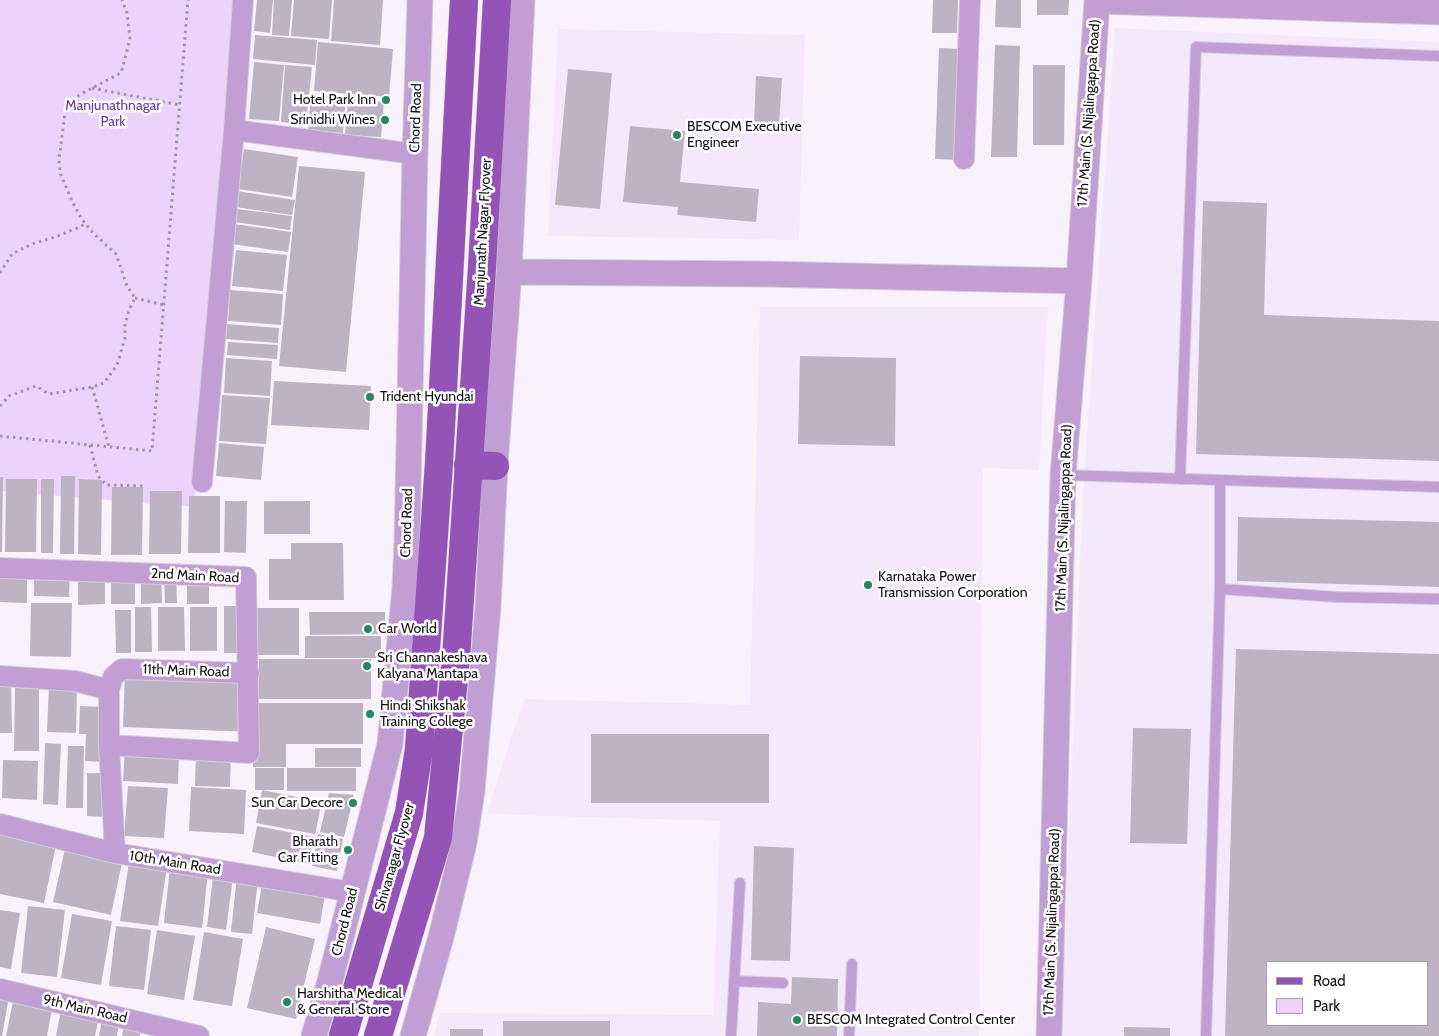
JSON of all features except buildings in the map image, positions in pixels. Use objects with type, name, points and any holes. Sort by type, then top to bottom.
[{"type":"main road","name":"Shivanagar Flyover","points":[[343,1036],[409,813],[419,749],[439,463],[464,0]]},
{"type":"main road","name":"Manjunath Nagar Flyover","points":[[468,464],[497,0]]},
{"type":"main road","points":[[378,1036],[438,838],[456,658],[468,464],[495,466]]},
{"type":"street","points":[[202,482],[234,130],[243,0]]},
{"type":"street","name":"Chord Road","points":[[314,1036],[330,981],[390,744],[405,587],[420,0]]},
{"type":"street","points":[[413,1036],[441,937],[464,843],[472,791],[487,616],[495,466],[509,272],[522,0]]},
{"type":"street","points":[[964,160],[970,0]]},
{"type":"street","points":[[1097,0],[1348,4],[1439,12]]},
{"type":"street","name":"17th Main (S. Nijalingappa Road)","points":[[1049,1036],[1063,474],[1079,281],[1097,0]]},
{"type":"street","points":[[234,130],[415,154]]},
{"type":"street","points":[[509,272],[774,274],[1079,281]]},
{"type":"street","name":"2nd Main Road","points":[[0,568],[246,577],[249,753],[109,745]]},
{"type":"street","name":"11th Main Road","points":[[109,690],[113,677],[122,669],[249,674]]},
{"type":"street","points":[[0,676],[75,682],[109,690],[109,745],[115,853]]},
{"type":"street","name":"10th Main Road","points":[[0,824],[115,853],[352,892]]},
{"type":"street","name":"9th Main Road","points":[[0,989],[199,1036]]},
{"type":"lane","points":[[1180,479],[1196,47],[1439,56]]},
{"type":"lane","points":[[1063,474],[1439,487]]},
{"type":"lane","points":[[1206,1036],[1220,589],[1220,480]]},
{"type":"lane","points":[[1220,589],[1337,597],[1439,600]]},
{"type":"lane","points":[[732,1036],[740,883]]},
{"type":"lane","points":[[849,1036],[852,964]]},
{"type":"lane","points":[[734,981],[783,982]]},
{"type":"path","points":[[122,0],[127,12],[130,39],[121,73],[79,95],[65,113],[59,160],[60,173],[72,201],[86,224],[116,254],[127,286],[135,298],[164,305]]},
{"type":"path","points":[[0,436],[152,451],[188,0]]},
{"type":"path","points":[[91,88],[180,105]]},
{"type":"path","points":[[0,273],[12,254],[32,244],[58,236],[86,224]]},
{"type":"path","points":[[0,406],[9,396],[36,386],[49,394],[92,387],[104,383],[117,365],[126,338],[126,324],[130,308],[135,298]]},
{"type":"path","points":[[92,387],[109,447]]},
{"type":"path","points":[[90,445],[98,476],[106,484],[146,486]]},
{"type":"shaded area","points":[[1115,28],[1439,42],[1439,1036],[1061,1036],[1083,493]]},
{"type":"shaded area","name":"BESCOM Executive Engineer","points":[[558,29],[805,35],[799,240],[548,236]]},
{"type":"shaded area","name":"Karnataka Power Transmission Corporation","points":[[760,307],[1048,307],[1039,470],[983,468],[979,1036],[434,1036],[440,1013],[713,1015],[720,821],[487,814],[525,699],[750,705]]},
{"type":"green space","name":"Manjunathnagar Park","points":[[0,0],[236,0],[194,507],[0,491]]},
{"type":"place","name":"Hotel Park Inn","points":[[386,100]]},
{"type":"place","name":"Srinidhi Wines","points":[[385,120]]},
{"type":"place","name":"BESCOM Executive Engineer","points":[[677,135]]},
{"type":"place","name":"Trident Hyundai","points":[[370,397]]},
{"type":"place","name":"Karnataka Power Transmission Corporation","points":[[868,585]]},
{"type":"place","name":"Car World","points":[[368,629]]},
{"type":"place","name":"Sri Channakeshava Kalyana Mantapa","points":[[367,666]]},
{"type":"place","name":"Hindi Shikshak Training College","points":[[370,714]]},
{"type":"place","name":"Sun Car Decore","points":[[353,803]]},
{"type":"place","name":"Bharath Car Fitting","points":[[348,850]]},
{"type":"place","name":"Harshitha Medical & General Store","points":[[287,1002]]},
{"type":"place","name":"BESCOM Integrated Control Center","points":[[797,1020]]}]
